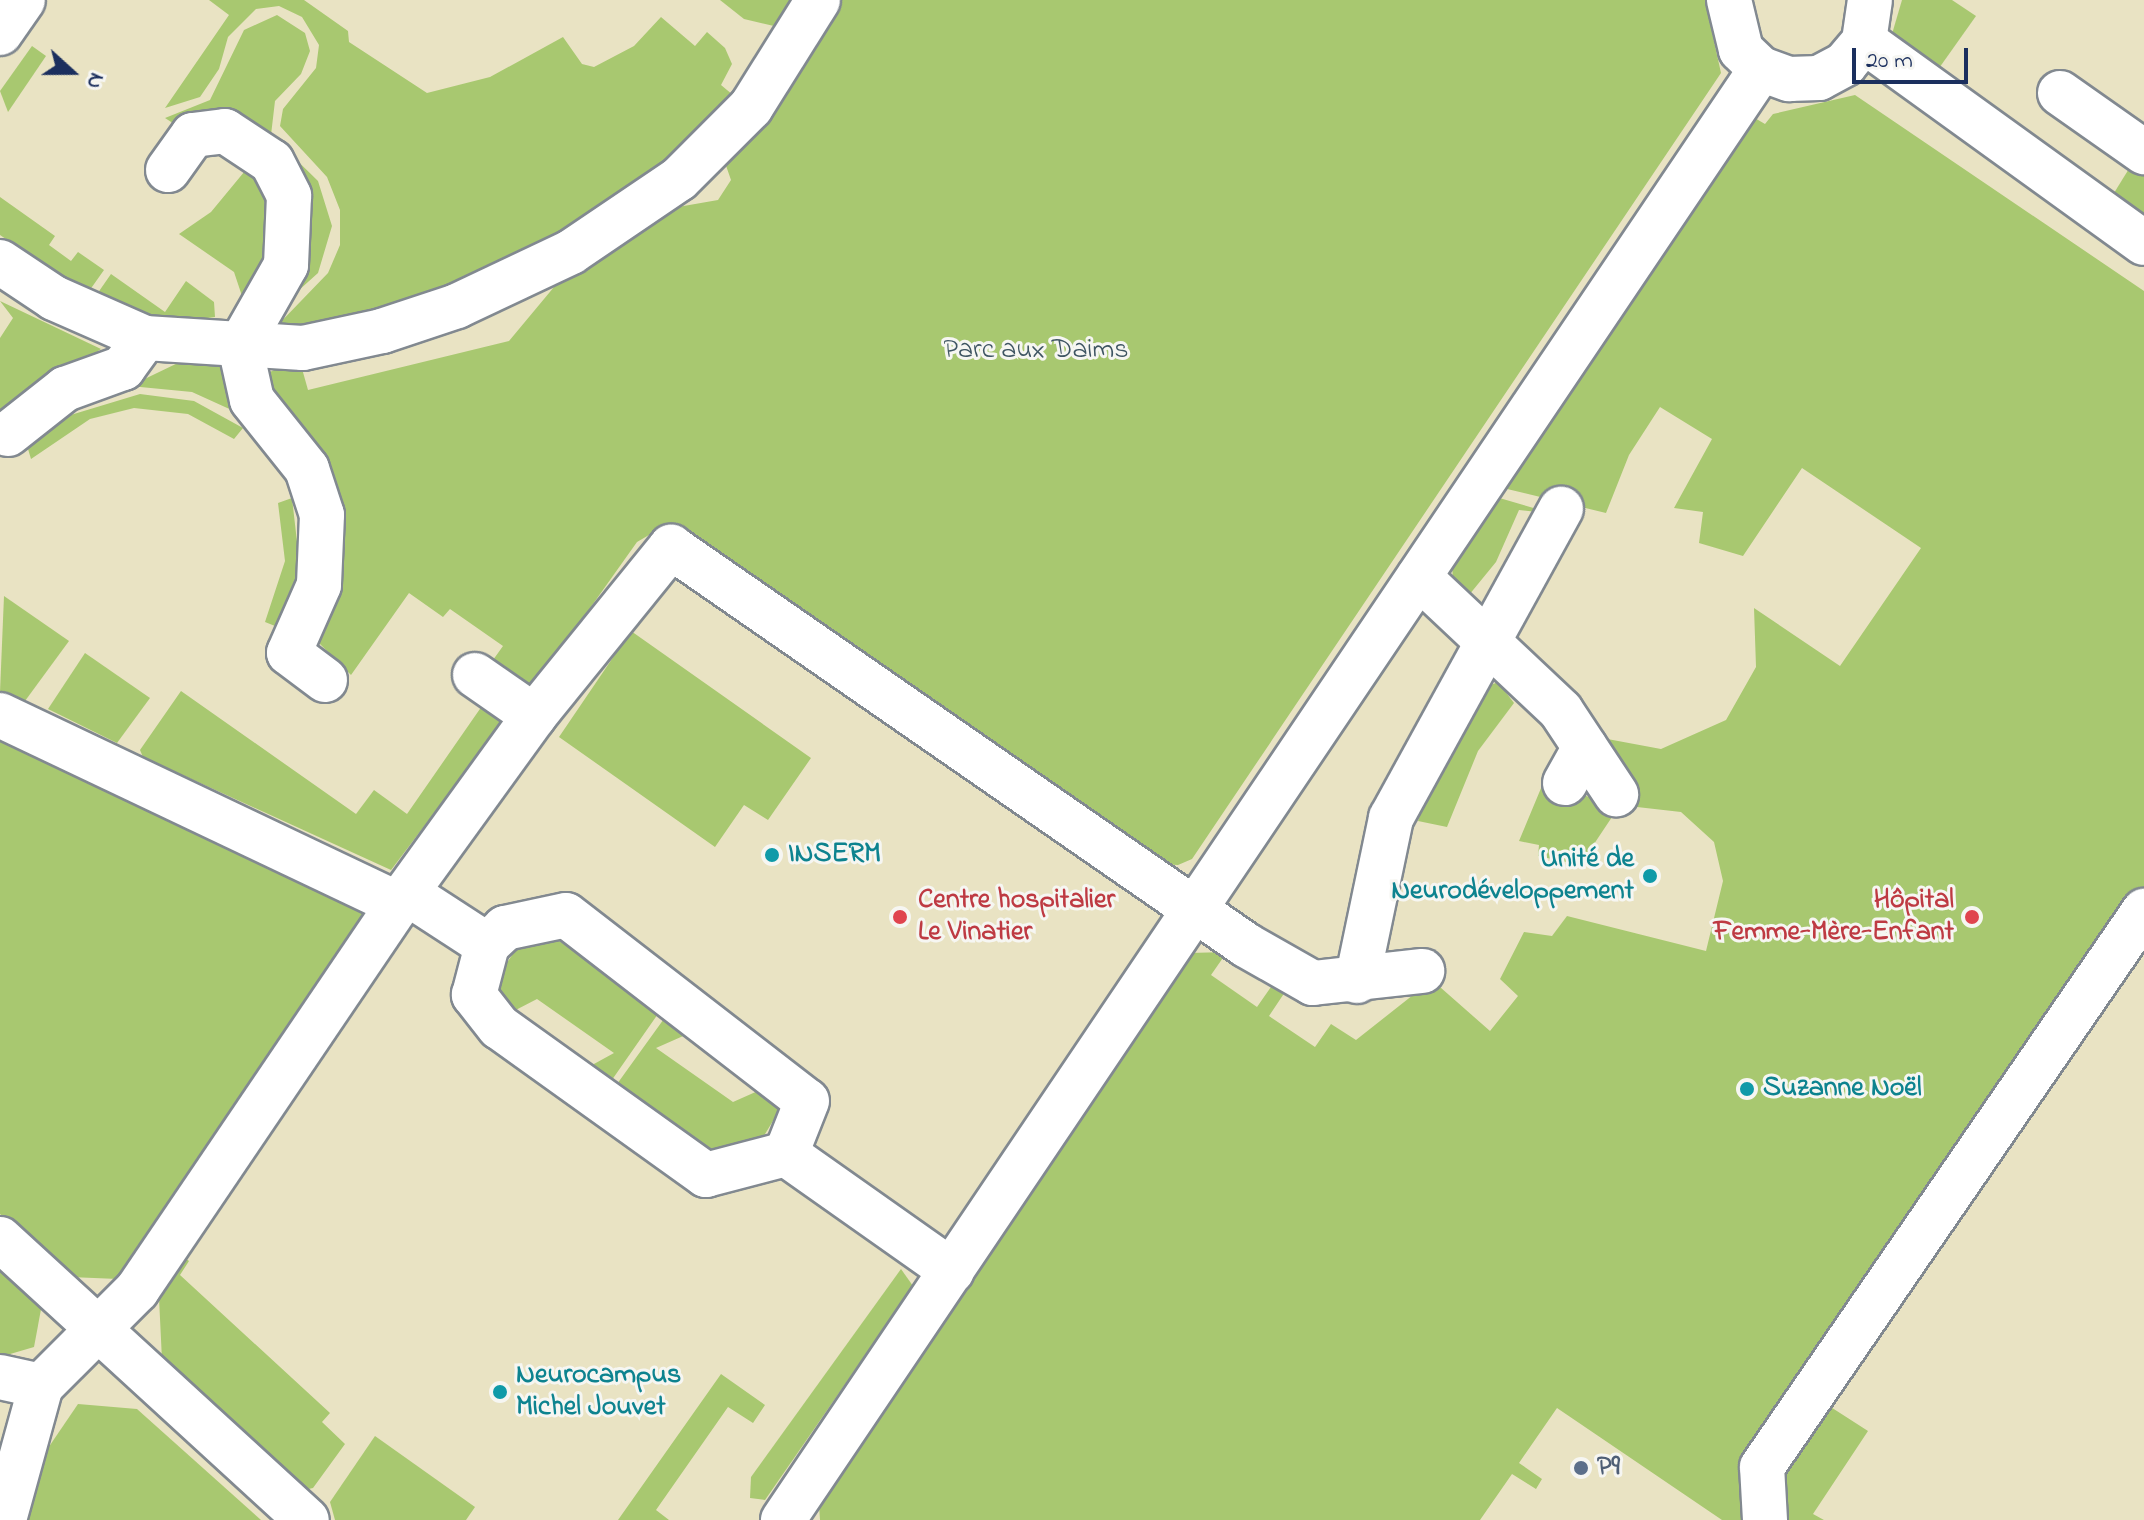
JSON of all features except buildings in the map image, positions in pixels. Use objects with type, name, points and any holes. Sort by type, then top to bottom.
[{"type":"lane","points":[[0,33],[23,0]]},
{"type":"lane","points":[[0,262],[54,298],[145,338],[303,348],[382,331],[457,306],[571,252],[714,148],[751,107],[818,0]]},
{"type":"lane","points":[[1729,0],[1741,50],[1761,69],[1789,79],[1819,78],[1845,64],[1867,20],[2144,243]]},
{"type":"lane","points":[[783,1520],[1761,69]]},
{"type":"lane","points":[[2060,93],[2144,152]]},
{"type":"lane","points":[[168,170],[193,135],[212,128],[256,148],[283,178],[293,218],[286,265],[240,346],[252,400],[307,469],[322,515],[319,585],[289,653],[325,680]]},
{"type":"lane","points":[[8,434],[65,389],[123,368],[145,338]]},
{"type":"lane","points":[[1357,981],[1391,818],[1492,645],[1561,509]]},
{"type":"lane","points":[[4,1520],[20,1381],[96,1331],[137,1290],[403,898],[534,716],[671,547],[1199,907],[1246,945],[1313,983],[1357,981],[1422,971]]},
{"type":"lane","points":[[1419,577],[1561,711],[1575,765],[1616,794]]},
{"type":"lane","points":[[475,675],[534,716]]},
{"type":"lane","points":[[0,715],[403,898],[487,945]]},
{"type":"lane","points":[[1765,1520],[1762,1467],[2144,911]]},
{"type":"lane","points":[[786,1154],[807,1101],[566,915],[505,928],[487,945],[474,995],[499,1027],[706,1175],[786,1154],[952,1271]]},
{"type":"lane","points":[[0,1239],[96,1331],[307,1520]]},
{"type":"green space","points":[[209,0],[304,0],[348,31],[349,42],[427,93],[490,77],[563,37],[582,64],[594,67],[634,46],[661,17],[695,46],[707,32],[725,48],[732,64],[721,85],[739,100],[639,196],[386,319],[273,330],[328,273],[340,245],[340,210],[327,177],[280,126],[283,109],[316,68],[319,45],[302,17],[279,6],[256,9],[228,37],[219,69],[200,97],[165,108],[229,15]]},
{"type":"green space","points":[[720,0],[806,0],[774,26],[744,19]]},
{"type":"green space","name":"Parc aux Daims","points":[[832,0],[1705,0],[1721,73],[1192,859],[1178,865],[1159,864],[661,528],[637,542],[529,694],[483,674],[503,646],[450,609],[443,617],[409,593],[351,675],[318,642],[288,426],[266,378],[270,372],[299,358],[308,390],[509,341],[579,257],[655,211],[718,200],[731,180],[723,157]]},
{"type":"green space","points":[[1902,0],[1952,0],[1976,16],[1937,71],[1892,34]]},
{"type":"green space","points":[[277,15],[305,33],[310,51],[301,74],[275,101],[271,135],[318,181],[332,226],[318,273],[279,308],[304,208],[165,118],[210,100],[244,30]]},
{"type":"green space","points":[[32,46],[46,56],[8,112],[0,91]]},
{"type":"green space","points":[[1855,95],[2144,291],[2144,906],[1753,1520],[1722,1520],[1557,1408],[1519,1463],[1542,1479],[1536,1489],[1512,1474],[1480,1520],[820,1520],[819,1505],[1189,953],[1227,952],[1211,975],[1257,1007],[1273,984],[1285,992],[1269,1016],[1315,1047],[1331,1024],[1356,1040],[1432,980],[1490,1031],[1518,996],[1500,979],[1524,932],[1552,936],[1567,916],[1706,951],[1723,881],[1714,842],[1681,812],[1637,807],[1602,738],[1661,749],[1726,720],[1756,667],[1754,608],[1840,666],[1921,548],[1802,468],[1743,556],[1699,543],[1703,512],[1674,508],[1712,439],[1660,407],[1629,455],[1606,513],[1503,488],[1753,117],[1765,124],[1773,114]]},
{"type":"green space","points":[[2135,159],[2144,165],[2144,214],[2114,193]]},
{"type":"green space","points":[[254,160],[280,237],[244,302],[234,272],[179,234],[211,212]]},
{"type":"green space","points":[[0,197],[55,236],[49,245],[71,261],[78,252],[104,270],[87,294],[0,235]]},
{"type":"green space","points":[[111,274],[165,312],[186,281],[214,302],[215,317],[167,324],[95,297]]},
{"type":"green space","points":[[0,301],[101,349],[0,416],[0,338],[13,318]]},
{"type":"green space","points":[[224,360],[236,412],[192,392],[130,386],[182,361]]},
{"type":"green space","points":[[140,394],[194,401],[243,428],[234,439],[188,414],[134,408],[90,419],[31,459],[28,449],[64,417]]},
{"type":"green space","points":[[1496,497],[1554,514],[1519,510],[1496,562],[1469,595],[1488,615],[1453,582],[1452,563]]},
{"type":"green space","points":[[292,498],[300,568],[275,626],[265,622],[285,561],[278,503]]},
{"type":"green space","points":[[4,596],[69,641],[25,701],[0,692]]},
{"type":"green space","points":[[631,631],[811,758],[768,820],[744,805],[715,847],[559,737]]},
{"type":"green space","points":[[85,653],[150,698],[117,743],[48,709]]},
{"type":"green space","points":[[1498,682],[1514,703],[1478,751],[1447,827],[1418,821],[1430,784],[1486,687]]},
{"type":"green space","points":[[181,691],[356,814],[374,790],[407,814],[491,693],[512,710],[391,870],[143,757],[140,750]]},
{"type":"green space","points":[[0,728],[366,910],[118,1279],[70,1277],[0,1214]]},
{"type":"green space","points":[[1544,781],[1589,797],[1612,817],[1580,865],[1538,856],[1539,845],[1519,841]]},
{"type":"green space","points":[[552,936],[660,1011],[607,1087],[583,1070],[614,1053],[537,999],[504,1016],[494,981],[522,941]]},
{"type":"green space","points":[[666,1016],[690,1033],[656,1048],[733,1102],[767,1087],[782,1106],[748,1162],[734,1169],[612,1091]]},
{"type":"green space","points":[[181,1255],[189,1261],[180,1275],[330,1413],[322,1422],[345,1444],[313,1488],[304,1490],[162,1360],[159,1298]]},
{"type":"green space","points":[[0,1266],[42,1304],[34,1347],[0,1357]]},
{"type":"green space","points":[[901,1269],[913,1286],[765,1500],[750,1498],[751,1477]]},
{"type":"green space","points":[[721,1374],[765,1405],[753,1423],[728,1407],[656,1510],[669,1520],[618,1520]]},
{"type":"green space","points":[[78,1404],[137,1409],[261,1520],[23,1520],[44,1454]]},
{"type":"green space","points":[[1826,1404],[1868,1431],[1813,1514],[1824,1520],[1777,1520],[1780,1474]]},
{"type":"green space","points":[[375,1436],[475,1507],[466,1520],[335,1520],[330,1502]]},
{"type":"place","name":"INSERM","points":[[772,855]]},
{"type":"place","name":"Unité de Neurodéveloppement","points":[[1650,876]]},
{"type":"place","name":"Centre hospitalier Le Vinatier","points":[[900,917]]},
{"type":"place","name":"Hôpital Femme-Mère-Enfant","points":[[1972,917]]},
{"type":"place","name":"Suzanne Noël","points":[[1747,1089]]},
{"type":"place","name":"Neurocampus Michel Jouvet","points":[[500,1392]]},
{"type":"place","name":"P9","points":[[1581,1468]]}]
